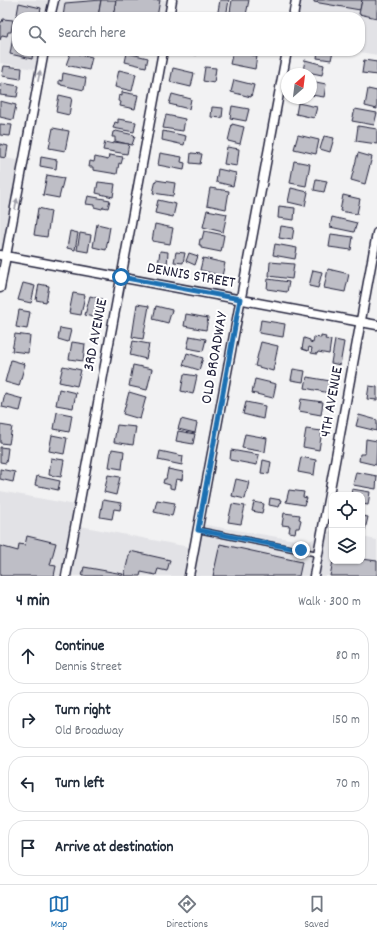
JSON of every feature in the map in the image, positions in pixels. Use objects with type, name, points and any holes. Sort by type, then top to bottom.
[{"type":"street","points":[[51,12],[54,0]]},
{"type":"street","points":[[170,12],[172,0]]},
{"type":"street","points":[[294,12],[296,0]]},
{"type":"street","points":[[0,288],[3,255],[43,56]]},
{"type":"street","name":"3RD AVENUE","points":[[66,576],[162,56]]},
{"type":"street","name":"OLD BROADWAY","points":[[189,576],[286,56]]},
{"type":"street","name":"4TH AVENUE","points":[[314,576],[377,233]]},
{"type":"street","name":"DENNIS STREET","points":[[3,255],[377,325]]},
{"type":"lane","points":[[198,530],[318,554]]},
{"type":"shaded area","points":[[0,0],[170,0],[168,12],[12,12],[12,56],[42,56],[39,70],[0,63]]},
{"type":"shaded area","points":[[295,0],[377,0],[377,55],[365,53],[365,12],[293,12]]},
{"type":"shaded area","points":[[0,157],[22,161],[5,255],[0,254]]},
{"type":"shaded area","points":[[0,491],[81,506],[80,526],[189,547],[194,523],[307,542],[329,531],[329,564],[365,564],[365,538],[377,540],[377,576],[0,576]]},
{"type":"building","points":[[101,0],[99,12],[64,12],[65,3]]},
{"type":"building","points":[[101,0],[116,0],[114,12],[99,12]]},
{"type":"building","points":[[116,0],[160,0],[158,12],[114,12]]},
{"type":"building","points":[[220,0],[229,0],[227,12],[218,12]]},
{"type":"building","points":[[232,0],[249,0],[247,12],[230,12]]},
{"type":"building","points":[[314,0],[362,0],[360,10],[314,2]]},
{"type":"building","points":[[362,0],[377,0],[377,18],[365,15],[365,12],[359,12]]},
{"type":"building","points":[[19,3],[41,8],[40,12],[17,12]]},
{"type":"building","points":[[3,19],[12,20],[12,26],[11,32],[8,32],[7,36],[2,35],[0,40],[0,22],[2,22]]},
{"type":"building","points":[[12,43],[12,54],[10,54]]},
{"type":"building","points":[[19,56],[32,56],[32,59]]},
{"type":"building","points":[[69,56],[92,57],[89,70],[66,65]]},
{"type":"building","points":[[126,56],[140,56],[148,58],[146,67],[125,62]]},
{"type":"building","points":[[232,56],[257,56],[255,69],[230,64]]},
{"type":"building","points":[[317,56],[332,56],[331,60],[317,58]]},
{"type":"building","points":[[305,60],[324,65],[322,75],[317,74],[317,68],[304,68]]},
{"type":"building","points":[[364,60],[377,62],[377,75],[362,73]]},
{"type":"building","points":[[4,66],[22,68],[21,79],[2,76]]},
{"type":"building","points":[[205,67],[216,68],[214,83],[203,81]]},
{"type":"building","points":[[173,68],[194,73],[191,87],[170,82]]},
{"type":"building","points":[[119,70],[136,74],[132,91],[115,87]]},
{"type":"building","points":[[63,73],[86,78],[84,90],[59,84],[59,80],[62,81]]},
{"type":"building","points":[[234,80],[254,85],[251,97],[231,92]]},
{"type":"building","points":[[317,82],[326,84],[324,97],[317,96]]},
{"type":"building","points":[[1,83],[19,86],[17,97],[0,95]]},
{"type":"building","points":[[368,89],[377,91],[377,109],[365,106]]},
{"type":"building","points":[[122,92],[138,95],[135,109],[120,106],[121,102],[118,101],[119,95],[122,96]]},
{"type":"building","points":[[172,94],[191,99],[189,109],[169,104]]},
{"type":"building","points":[[59,95],[72,98],[69,115],[56,112]]},
{"type":"building","points":[[0,101],[16,105],[13,120],[0,117]]},
{"type":"building","points":[[298,104],[317,107],[314,118],[296,114]]},
{"type":"building","points":[[232,106],[249,109],[246,121],[230,118]]},
{"type":"building","points":[[212,107],[223,108],[222,118],[211,117]]},
{"type":"building","points":[[355,109],[377,113],[374,125],[352,121]]},
{"type":"building","points":[[166,115],[185,119],[183,131],[163,128]]},
{"type":"building","points":[[118,119],[136,122],[134,132],[113,128],[115,122],[118,123]]},
{"type":"building","points":[[0,124],[12,125],[10,136],[0,135]]},
{"type":"building","points":[[232,124],[244,127],[240,144],[228,141]]},
{"type":"building","points":[[358,126],[377,129],[377,144],[356,141]]},
{"type":"building","points":[[53,128],[69,131],[65,151],[49,148]]},
{"type":"building","points":[[116,131],[134,135],[132,145],[115,141],[115,137],[112,137],[113,132]]},
{"type":"building","points":[[163,131],[186,136],[184,145],[162,140]]},
{"type":"building","points":[[298,135],[319,140],[316,154],[294,149]]},
{"type":"building","points":[[324,136],[334,138],[330,152],[320,149]]},
{"type":"building","points":[[105,142],[114,144],[114,142],[129,144],[127,154],[103,150]]},
{"type":"building","points":[[0,144],[8,146],[6,158],[0,157]]},
{"type":"building","points":[[227,147],[239,149],[237,166],[224,164]]},
{"type":"building","points":[[160,153],[182,157],[181,162],[185,163],[184,170],[158,165]]},
{"type":"building","points":[[191,153],[202,154],[200,164],[190,163]]},
{"type":"building","points":[[358,153],[372,157],[365,184],[351,180]]},
{"type":"building","points":[[109,155],[123,157],[121,164],[119,163],[117,174],[93,170],[93,167],[89,167],[90,161],[94,162],[95,157],[108,160]]},
{"type":"building","points":[[41,157],[57,160],[56,169],[40,166]]},
{"type":"building","points":[[294,161],[310,164],[306,186],[290,183]]},
{"type":"building","points":[[218,169],[236,173],[233,186],[216,182]]},
{"type":"building","points":[[47,175],[64,178],[59,198],[43,195]]},
{"type":"building","points":[[316,179],[327,181],[324,192],[314,190]]},
{"type":"building","points":[[156,180],[175,183],[173,196],[153,193]]},
{"type":"building","points":[[98,182],[115,184],[113,197],[96,193]]},
{"type":"building","points":[[210,188],[229,191],[226,209],[207,205]]},
{"type":"building","points":[[291,188],[308,192],[305,206],[288,202]]},
{"type":"building","points":[[343,195],[360,199],[357,214],[340,211]]},
{"type":"building","points":[[88,196],[110,200],[108,208],[103,207],[102,209],[94,207],[94,205],[86,204]]},
{"type":"building","points":[[158,200],[176,204],[173,217],[155,213]]},
{"type":"building","points":[[279,206],[295,208],[294,220],[278,218]]},
{"type":"building","points":[[38,208],[51,211],[47,237],[34,235]]},
{"type":"building","points":[[207,210],[227,214],[223,232],[203,227]]},
{"type":"building","points":[[332,217],[357,223],[354,232],[330,227]]},
{"type":"building","points":[[97,224],[110,227],[106,250],[93,247]]},
{"type":"building","points":[[155,224],[173,228],[170,244],[152,241]]},
{"type":"building","points":[[281,226],[294,228],[292,240],[279,238]]},
{"type":"building","points":[[70,231],[78,233],[75,250],[67,248]]},
{"type":"building","points":[[204,231],[224,235],[221,252],[201,248],[201,245],[199,245],[200,239],[202,239]]},
{"type":"building","points":[[80,233],[91,235],[88,252],[77,250]]},
{"type":"building","points":[[331,234],[353,237],[351,250],[329,247]]},
{"type":"building","points":[[275,244],[297,248],[295,259],[273,255]]},
{"type":"building","points":[[160,251],[168,252],[167,266],[158,265]]},
{"type":"building","points":[[176,252],[185,253],[183,263],[174,262]]},
{"type":"building","points":[[189,253],[198,256],[195,265],[186,261]]},
{"type":"building","points":[[203,258],[225,263],[222,276],[200,270]]},
{"type":"building","points":[[270,262],[294,264],[292,279],[269,276]]},
{"type":"building","points":[[328,269],[349,274],[345,292],[324,288]]},
{"type":"building","points":[[313,270],[322,272],[318,288],[309,286]]},
{"type":"building","points":[[268,279],[289,282],[287,292],[267,289]]},
{"type":"building","points":[[23,283],[35,286],[31,303],[18,300]]},
{"type":"building","points":[[39,284],[49,286],[46,302],[36,300]]},
{"type":"building","points":[[73,293],[85,295],[81,315],[69,313]]},
{"type":"building","points":[[90,296],[102,299],[97,318],[85,315]]},
{"type":"building","points":[[137,304],[149,306],[143,339],[132,337]]},
{"type":"building","points":[[156,306],[172,310],[168,323],[153,319]]},
{"type":"building","points":[[19,310],[30,312],[27,329],[16,327]]},
{"type":"building","points":[[186,314],[208,318],[206,330],[184,326]]},
{"type":"building","points":[[261,320],[285,324],[283,337],[259,333]]},
{"type":"building","points":[[60,328],[71,330],[68,342],[58,339]]},
{"type":"building","points":[[15,334],[30,336],[28,353],[12,351]]},
{"type":"building","points":[[190,336],[206,339],[203,351],[187,348]]},
{"type":"building","points":[[321,336],[326,337],[325,339],[331,340],[329,354],[318,352],[317,354],[311,353],[312,348],[309,347],[308,351],[302,349],[304,338],[313,343],[314,337],[321,338]]},
{"type":"building","points":[[335,340],[344,342],[340,365],[331,363]]},
{"type":"building","points":[[133,341],[149,344],[146,359],[130,355]]},
{"type":"building","points":[[72,342],[85,344],[83,361],[69,359]]},
{"type":"building","points":[[261,342],[278,346],[273,371],[255,366]]},
{"type":"building","points":[[187,353],[203,358],[199,370],[183,365]]},
{"type":"building","points":[[11,360],[25,364],[19,386],[5,382]]},
{"type":"building","points":[[133,365],[152,369],[147,390],[129,386]]},
{"type":"building","points":[[63,366],[81,370],[77,386],[59,382]]},
{"type":"building","points":[[293,369],[305,371],[303,382],[291,380]]},
{"type":"building","points":[[184,374],[197,376],[193,394],[181,391]]},
{"type":"building","points":[[307,377],[336,382],[334,394],[305,388]]},
{"type":"building","points":[[255,379],[276,384],[273,398],[252,393]]},
{"type":"building","points":[[369,386],[377,387],[377,400],[367,399]]},
{"type":"building","points":[[59,389],[76,393],[73,408],[56,405]]},
{"type":"building","points":[[129,392],[146,397],[140,419],[123,414]]},
{"type":"building","points":[[5,394],[23,399],[20,411],[2,407]]},
{"type":"building","points":[[301,399],[323,402],[321,415],[299,411]]},
{"type":"building","points":[[246,402],[265,406],[263,419],[243,414]]},
{"type":"building","points":[[57,412],[72,415],[69,432],[54,429]]},
{"type":"building","points":[[359,415],[377,420],[377,431],[356,426]]},
{"type":"building","points":[[181,419],[197,423],[195,433],[178,429]]},
{"type":"building","points":[[0,425],[12,427],[9,444],[0,443]]},
{"type":"building","points":[[117,425],[136,427],[133,445],[114,442]]},
{"type":"building","points":[[306,429],[322,431],[319,450],[303,447]]},
{"type":"building","points":[[178,431],[195,434],[193,444],[176,441]]},
{"type":"building","points":[[245,434],[267,438],[265,452],[242,448]]},
{"type":"building","points":[[52,435],[67,438],[64,454],[49,451]]},
{"type":"building","points":[[366,439],[377,441],[376,465],[359,461],[360,454],[365,454]]},
{"type":"building","points":[[0,447],[8,448],[6,463],[0,462]]},
{"type":"building","points":[[112,449],[124,451],[122,469],[109,467]]},
{"type":"building","points":[[231,450],[259,455],[257,465],[230,460]]},
{"type":"building","points":[[160,451],[183,456],[182,465],[158,460]]},
{"type":"building","points":[[301,457],[316,460],[314,475],[298,472]]},
{"type":"building","points":[[51,458],[64,460],[61,477],[49,475]]},
{"type":"building","points":[[263,460],[271,462],[269,474],[261,473]]},
{"type":"building","points":[[0,469],[15,472],[13,482],[0,479]]},
{"type":"building","points":[[168,469],[183,472],[182,480],[176,479],[174,489],[170,488],[170,485],[163,483],[164,479],[166,479]]},
{"type":"building","points":[[356,472],[377,476],[376,489],[353,485]]},
{"type":"building","points":[[108,475],[120,477],[116,495],[104,492]]},
{"type":"building","points":[[37,476],[60,481],[58,490],[35,485]]},
{"type":"building","points":[[236,479],[249,482],[245,499],[232,496]]},
{"type":"building","points":[[352,489],[370,492],[368,505],[365,504],[365,492],[352,492]]},
{"type":"building","points":[[289,490],[304,492],[303,497],[307,498],[304,505],[286,502]]},
{"type":"building","points":[[270,498],[281,500],[279,507],[269,505]]},
{"type":"building","points":[[103,500],[121,503],[120,510],[114,509],[112,519],[100,517]]},
{"type":"building","points":[[157,500],[175,503],[172,516],[154,512]]},
{"type":"building","points":[[254,502],[264,504],[262,513],[252,511]]},
{"type":"building","points":[[232,504],[245,506],[241,524],[228,522]]},
{"type":"building","points":[[284,513],[300,515],[299,519],[301,520],[299,528],[296,528],[295,533],[289,532],[290,526],[282,525]]},
{"type":"building","points":[[365,516],[368,517],[365,530]]},
{"type":"building","points":[[27,536],[56,543],[50,565],[56,566],[54,576],[0,576],[0,546],[18,551],[19,544],[25,545]]},
{"type":"building","points":[[220,544],[302,562],[299,576],[213,576]]},
{"type":"building","points":[[130,551],[170,560],[167,571],[158,569],[156,575],[141,572],[140,576],[124,576]]},
{"type":"building","points":[[365,559],[377,561],[377,576],[330,576],[332,564],[365,564]]},
{"type":"building","points":[[84,567],[123,574],[122,576],[82,576]]},
{"type":"route","points":[[121,277],[240,299],[198,530],[301,550]]}]
